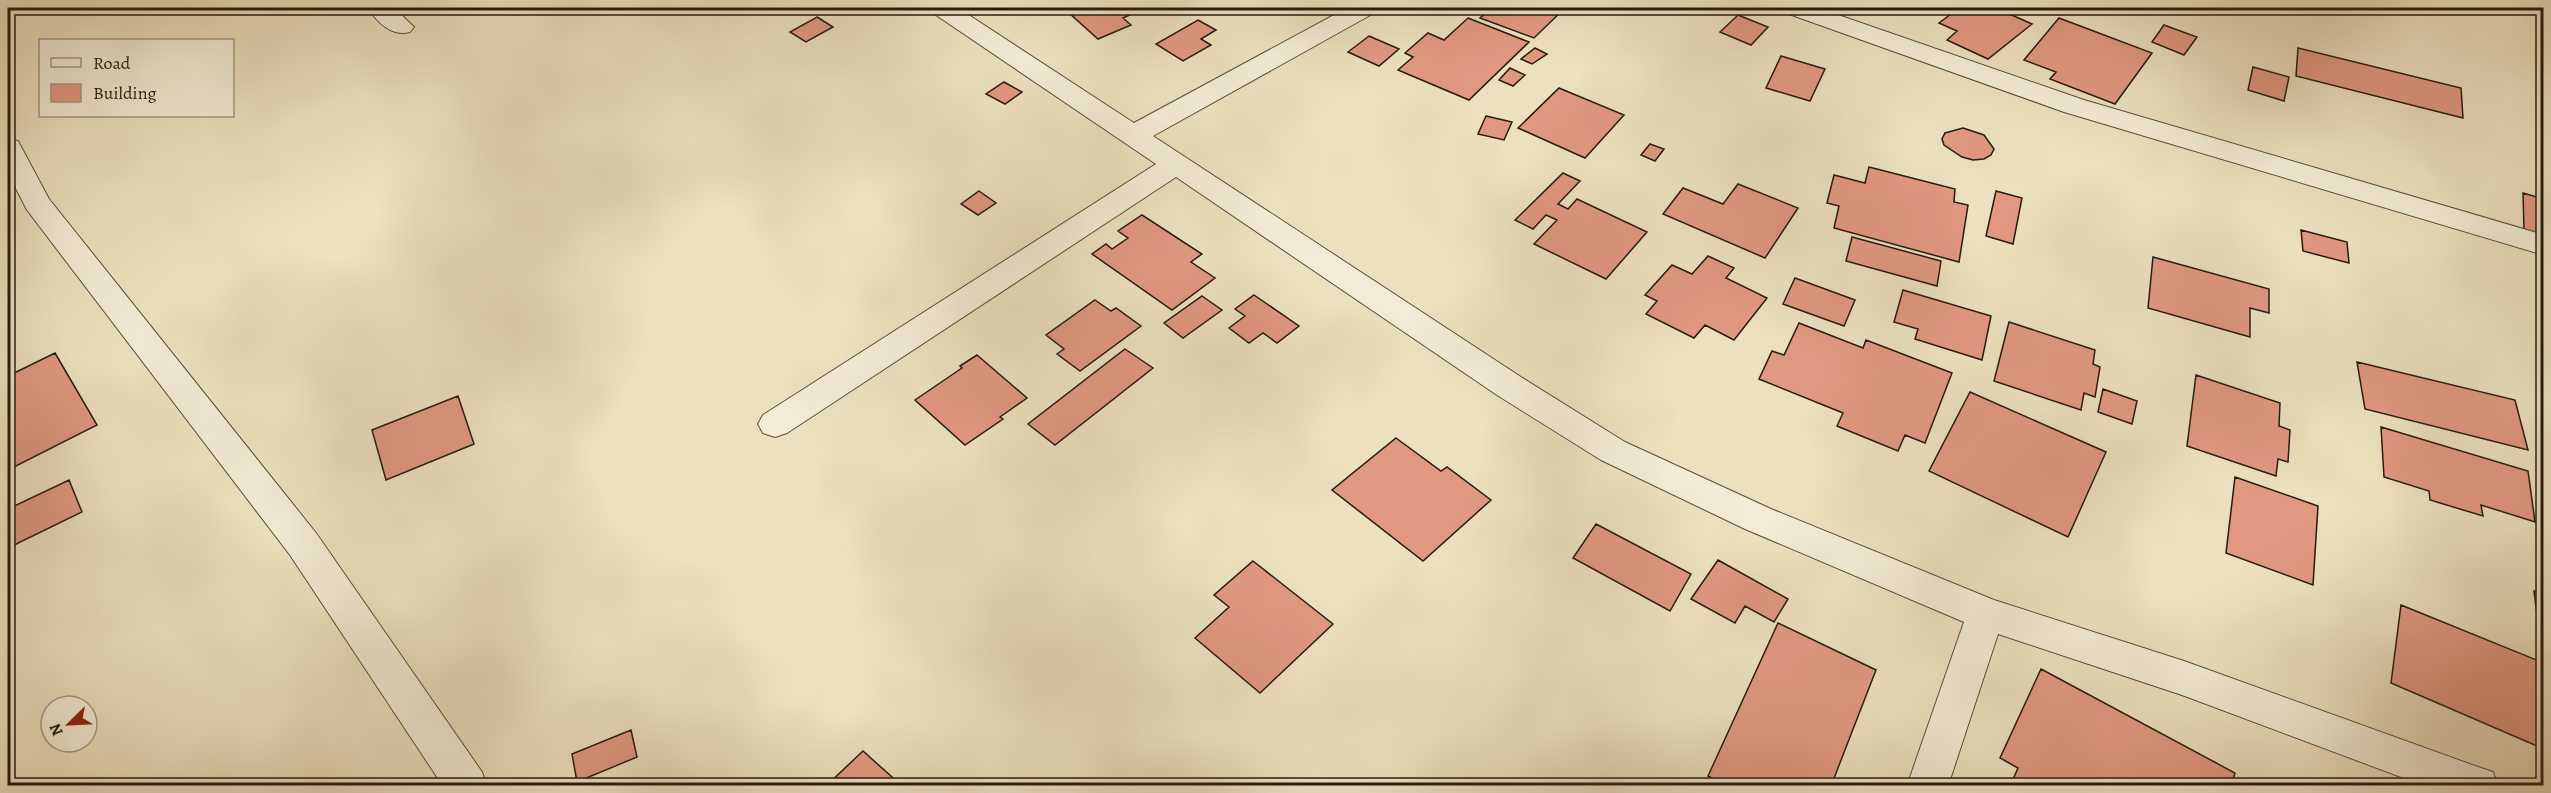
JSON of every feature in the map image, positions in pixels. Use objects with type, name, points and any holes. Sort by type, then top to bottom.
[{"type":"street","points":[[380,8],[400,27]]},
{"type":"street","points":[[942,8],[1509,386],[1613,451],[1758,519],[1986,614],[2184,678],[2478,786]]},
{"type":"street","points":[[1133,135],[1365,8]]},
{"type":"street","points":[[1796,8],[2073,106],[2544,245]]},
{"type":"street","points":[[8,147],[37,203],[303,544],[467,786]]},
{"type":"street","points":[[775,424],[1176,164]]},
{"type":"street","points":[[1927,786],[1986,614]]},
{"type":"building","points":[[1080,8],[1099,8],[1101,10],[1128,8],[1134,13],[1123,18],[1131,25],[1098,39],[1068,12]]},
{"type":"building","points":[[1491,8],[1565,8],[1534,38],[1480,18]]},
{"type":"building","points":[[1959,8],[1996,8],[2032,24],[1988,59],[1947,40],[1957,31],[1939,23]]},
{"type":"building","points":[[1738,15],[1768,27],[1751,45],[1720,32]]},
{"type":"building","points":[[817,17],[833,27],[806,42],[790,32]]},
{"type":"building","points":[[1468,18],[1529,42],[1469,100],[1398,70],[1413,57],[1405,53],[1428,33],[1444,40]]},
{"type":"building","points":[[2059,18],[2152,53],[2115,104],[2050,79],[2056,72],[2024,60]]},
{"type":"building","points":[[1198,20],[1216,30],[1201,39],[1211,45],[1183,61],[1156,44]]},
{"type":"building","points":[[2164,25],[2197,37],[2184,55],[2152,42]]},
{"type":"building","points":[[1369,36],[1399,49],[1379,66],[1348,52]]},
{"type":"building","points":[[1535,48],[1547,54],[1532,64],[1521,59]]},
{"type":"building","points":[[2298,48],[2461,88],[2463,118],[2296,76]]},
{"type":"building","points":[[1781,56],[1825,69],[1810,101],[1766,88]]},
{"type":"building","points":[[2253,67],[2289,77],[2284,101],[2248,90]]},
{"type":"building","points":[[1510,68],[1525,75],[1513,86],[1499,80]]},
{"type":"building","points":[[1004,82],[1022,92],[1005,104],[986,94]]},
{"type":"building","points":[[1559,88],[1624,115],[1585,158],[1518,128]]},
{"type":"building","points":[[1486,116],[1512,122],[1504,140],[1478,134]]},
{"type":"building","points":[[1963,128],[1984,135],[1994,149],[1991,155],[1984,159],[1973,160],[1962,157],[1944,145],[1942,139],[1945,133]]},
{"type":"building","points":[[1650,144],[1664,149],[1655,161],[1641,155]]},
{"type":"building","points":[[1869,167],[1955,189],[1954,202],[1968,205],[1959,262],[1834,228],[1839,206],[1827,203],[1834,175],[1865,183]]},
{"type":"building","points":[[1563,173],[1580,181],[1558,204],[1568,209],[1577,199],[1647,232],[1606,279],[1534,244],[1557,220],[1546,215],[1533,229],[1515,220]]},
{"type":"building","points":[[1738,184],[1798,208],[1765,258],[1663,214],[1683,188],[1723,204]]},
{"type":"building","points":[[979,191],[996,203],[978,215],[961,204]]},
{"type":"building","points":[[1996,191],[2022,198],[2013,244],[1986,236]]},
{"type":"building","points":[[2523,193],[2544,199],[2544,236],[2524,230]]},
{"type":"building","points":[[1142,215],[1202,254],[1191,262],[1215,278],[1172,310],[1092,254],[1106,244],[1112,249],[1128,238],[1118,231]]},
{"type":"building","points":[[2301,230],[2347,242],[2349,263],[2303,251]]},
{"type":"building","points":[[1852,237],[1941,261],[1937,286],[1846,261]]},
{"type":"building","points":[[1708,256],[1734,268],[1726,278],[1767,298],[1734,340],[1705,325],[1694,338],[1646,314],[1657,301],[1645,295],[1672,265],[1692,274]]},
{"type":"building","points":[[2153,257],[2269,289],[2269,313],[2250,308],[2250,337],[2148,308]]},
{"type":"building","points":[[1795,278],[1855,300],[1844,326],[1783,304]]},
{"type":"building","points":[[1903,290],[1991,316],[1982,360],[1915,339],[1918,329],[1894,322]]},
{"type":"building","points":[[1254,295],[1299,326],[1277,343],[1263,333],[1249,343],[1229,328],[1245,316],[1235,309]]},
{"type":"building","points":[[1202,296],[1222,310],[1183,338],[1164,323]]},
{"type":"building","points":[[1095,300],[1111,311],[1116,308],[1141,326],[1080,371],[1057,354],[1064,349],[1046,335]]},
{"type":"building","points":[[2009,322],[2095,350],[2093,364],[2100,367],[2095,397],[2084,393],[2081,410],[1994,381]]},
{"type":"building","points":[[1799,323],[1863,348],[1866,340],[1952,373],[1925,443],[1905,435],[1898,451],[1837,426],[1843,413],[1759,379],[1772,351],[1784,355]]},
{"type":"building","points":[[1125,349],[1153,368],[1055,445],[1028,424]]},
{"type":"building","points":[[55,353],[97,425],[8,470],[8,376]]},
{"type":"building","points":[[977,355],[1027,398],[1000,417],[1003,419],[965,445],[915,400]]},
{"type":"building","points":[[2357,362],[2515,400],[2528,450],[2365,409]]},
{"type":"building","points":[[2196,375],[2280,403],[2279,426],[2290,430],[2288,462],[2278,459],[2276,476],[2187,446]]},
{"type":"building","points":[[2103,389],[2137,401],[2132,424],[2098,412]]},
{"type":"building","points":[[1970,392],[2106,452],[2068,537],[1929,471]]},
{"type":"building","points":[[458,396],[474,444],[386,480],[372,430]]},
{"type":"building","points":[[2381,427],[2528,471],[2535,522],[2481,505],[2483,516],[2430,500],[2429,491],[2384,477]]},
{"type":"building","points":[[1396,438],[1441,471],[1447,467],[1491,500],[1423,561],[1332,490]]},
{"type":"building","points":[[2235,477],[2318,506],[2313,585],[2226,553]]},
{"type":"building","points":[[69,480],[82,512],[8,548],[8,509]]},
{"type":"building","points":[[1596,524],[1691,574],[1670,611],[1573,558]]},
{"type":"building","points":[[1718,560],[1788,599],[1774,622],[1745,606],[1735,623],[1691,599]]},
{"type":"building","points":[[1253,561],[1333,624],[1260,693],[1195,638],[1229,607],[1214,595]]},
{"type":"building","points":[[2534,591],[2544,594],[2544,656],[2542,655]]},
{"type":"building","points":[[2401,605],[2544,663],[2544,749],[2391,683]]},
{"type":"building","points":[[1778,623],[1876,670],[1831,786],[1726,786],[1708,776]]},
{"type":"building","points":[[2041,669],[2235,773],[2231,786],[2010,786],[2018,768],[2000,758]]},
{"type":"building","points":[[631,730],[637,757],[577,782],[572,754]]},
{"type":"building","points":[[863,751],[902,786],[826,786]]}]
